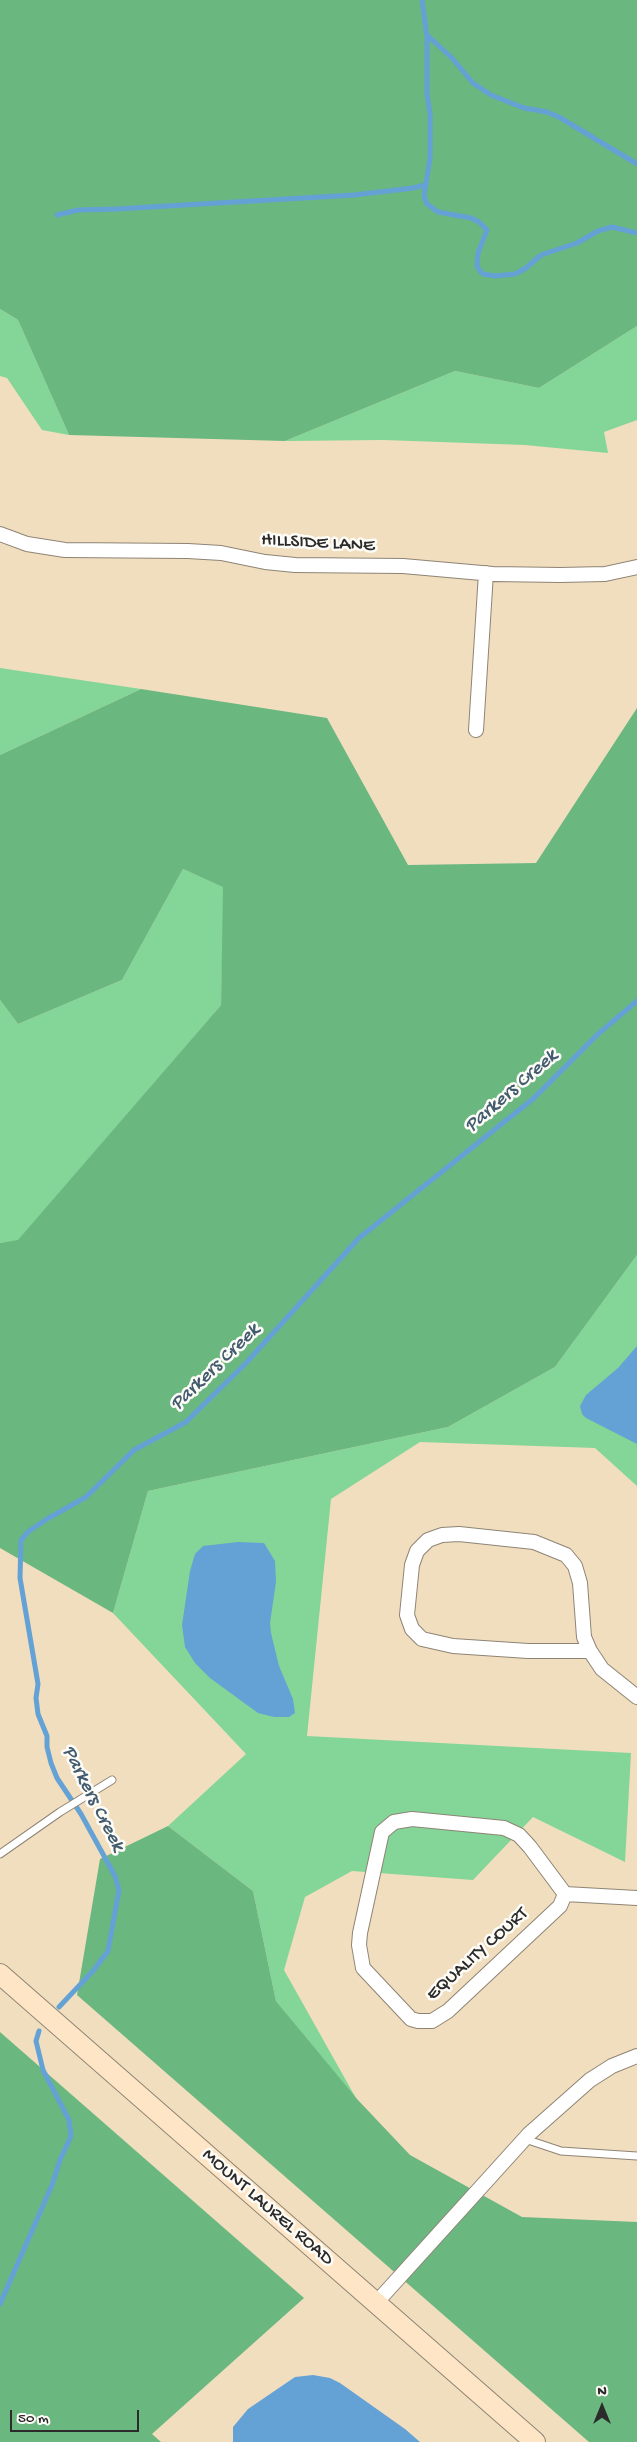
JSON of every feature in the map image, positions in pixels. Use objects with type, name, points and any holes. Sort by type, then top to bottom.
[{"type":"main road","name":"MOUNT LAUREL ROAD","points":[[0,1974],[535,2442]]},
{"type":"street","name":"HILLSIDE LANE","points":[[0,534],[26,544],[65,550],[221,553],[265,562],[295,565],[403,566],[486,573],[591,576],[637,567]]},
{"type":"street","points":[[476,730],[486,573]]},
{"type":"street","points":[[590,1651],[528,1651],[471,1647],[422,1639],[412,1629],[407,1615],[412,1564],[417,1550],[428,1540],[442,1535],[459,1534],[534,1542],[566,1554],[575,1566],[580,1583],[584,1637],[590,1651],[602,1669],[637,1698]]},
{"type":"street","name":"EQUALITY COURT","points":[[412,1819],[504,1828],[519,1835],[565,1894],[560,1906],[448,2011],[432,2022],[418,2022],[411,2019],[363,1968],[359,1945],[360,1932],[382,1832],[394,1822],[412,1819]]},
{"type":"street","points":[[565,1894],[637,1898]]},
{"type":"street","points":[[376,2303],[525,2139],[590,2080],[612,2066],[637,2056]]},
{"type":"lane","points":[[0,1854],[60,1812],[112,1780]]},
{"type":"lane","points":[[525,2139],[561,2151],[637,2156]]},
{"type":"green space","points":[[0,0],[637,0],[637,326],[539,388],[455,371],[285,441],[69,435],[18,320],[0,309]]},
{"type":"green space","points":[[0,309],[18,320],[69,435],[42,430],[7,378],[0,376]]},
{"type":"green space","points":[[637,326],[637,420],[604,432],[608,453],[525,445],[384,440],[285,441],[455,371],[539,388]]},
{"type":"green space","points":[[0,668],[141,689],[0,755]]},
{"type":"green space","points":[[141,689],[327,718],[408,865],[536,863],[637,708],[637,1255],[555,1367],[448,1427],[148,1491],[113,1613],[0,1548],[0,1243],[18,1240],[221,1005],[223,887],[183,869],[122,980],[18,1024],[0,1000],[0,755]]},
{"type":"green space","points":[[183,869],[224,887],[221,1005],[18,1241],[0,1243],[0,1000],[18,1024],[122,980]]},
{"type":"green space","points":[[637,1255],[637,1486],[595,1448],[420,1442],[331,1499],[307,1736],[631,1753],[625,1862],[533,1817],[473,1880],[352,1871],[305,1897],[284,1970],[357,2100],[276,2001],[253,1891],[168,1826],[246,1754],[113,1613],[148,1491],[448,1427],[555,1367]]},
{"type":"green space","points":[[168,1826],[253,1891],[276,2001],[357,2099],[410,2155],[522,2217],[637,2222],[637,2442],[589,2442],[77,1995],[100,1859]]},
{"type":"green space","points":[[0,2032],[304,2298],[152,2434],[161,2442],[0,2442]]},
{"type":"water","points":[[637,1346],[637,1444],[586,1418],[582,1414],[580,1406],[586,1395],[618,1368]]},
{"type":"water","points":[[238,1542],[264,1543],[275,1561],[276,1582],[270,1623],[279,1666],[293,1699],[295,1713],[289,1717],[274,1717],[258,1713],[210,1678],[195,1663],[185,1647],[182,1625],[190,1571],[195,1554],[203,1546]]},
{"type":"water","points":[[313,2375],[330,2378],[340,2383],[405,2429],[420,2442],[233,2442],[233,2427],[248,2409],[295,2377]]},
{"type":"waterway","points":[[422,0],[427,37],[427,94],[430,113],[430,158],[424,196],[427,204],[438,212],[471,218],[479,222],[487,230],[478,253],[477,266],[480,271],[483,274],[495,276],[515,274],[526,268],[541,255],[577,243],[598,231],[612,227],[637,233]]},
{"type":"waterway","points":[[427,35],[452,58],[473,83],[491,95],[524,108],[547,112],[559,117],[637,164]]},
{"type":"waterway","points":[[57,215],[78,210],[354,195],[425,185]]},
{"type":"waterway","name":"Parkers Creek","points":[[59,2007],[93,1971],[108,1951],[119,1890],[115,1876],[81,1814],[57,1778],[51,1763],[47,1747],[47,1736],[38,1714],[36,1698],[38,1684],[20,1578],[21,1540],[29,1531],[47,1519],[86,1497],[134,1450],[186,1422],[246,1363],[359,1238],[534,1098],[598,1034],[637,1001]]},
{"type":"waterway","name":"Parkers Creek","points":[[0,2304],[52,2185],[60,2160],[71,2136],[69,2120],[43,2070],[36,2041],[39,2031]]}]
